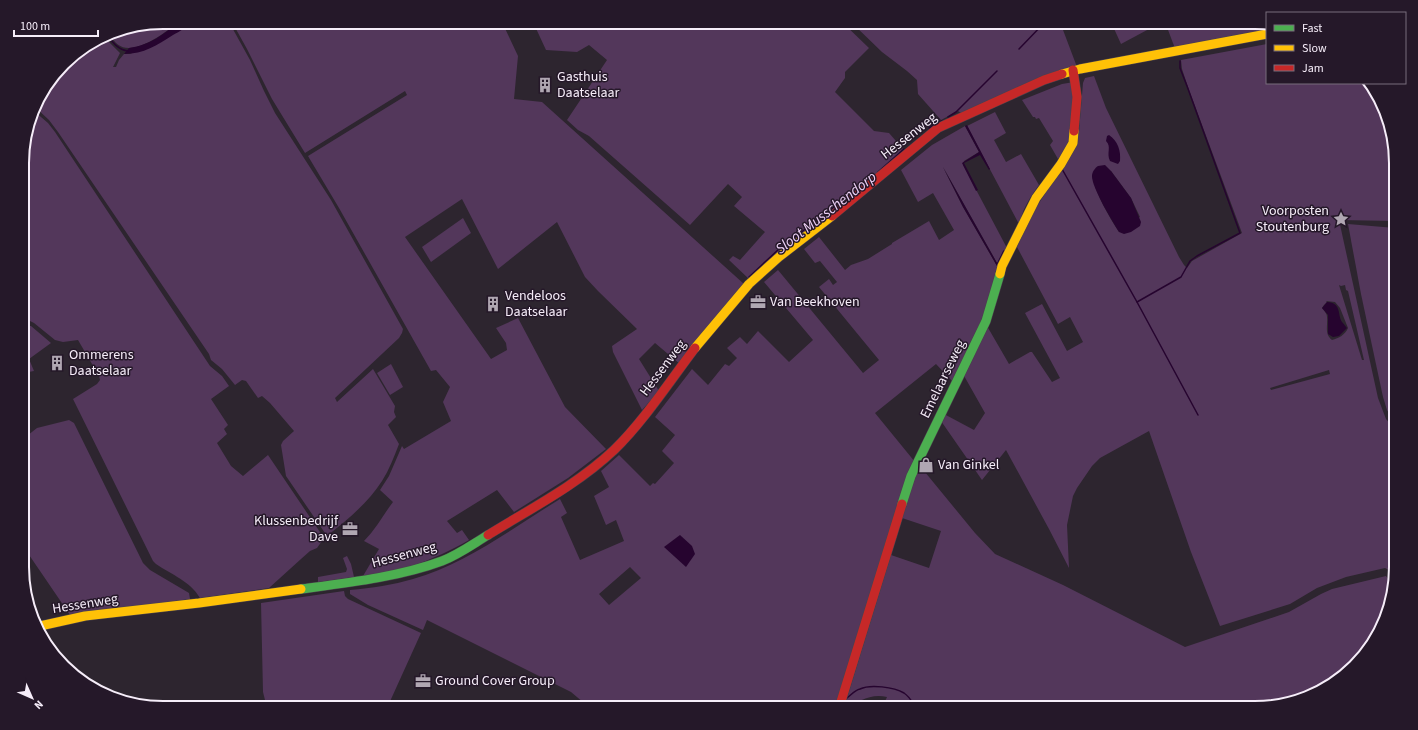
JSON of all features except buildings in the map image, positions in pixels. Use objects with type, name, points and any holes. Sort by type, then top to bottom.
[{"type":"street","name":"Hessenweg","points":[[43,625],[86,616],[177,606],[359,581],[424,567],[444,560],[571,484],[612,452],[636,426],[701,340],[749,284],[779,257],[831,217],[938,128],[1044,80],[1073,70],[1266,34]]},
{"type":"street","name":"Emelaarseweg","points":[[842,701],[911,476],[986,321],[1002,266],[1010,248],[1036,198],[1061,164],[1073,143],[1076,116],[1076,97],[1073,70]]},
{"type":"shaded area","points":[[170,29],[153,40],[133,48],[124,47],[116,43],[113,39],[120,36],[146,30]]},
{"type":"shaded area","points":[[170,29],[183,29],[144,51],[124,54],[129,48],[137,47],[150,42]]},
{"type":"shaded area","points":[[182,29],[233,29],[250,60],[275,113],[331,200],[403,329],[399,338],[335,398],[337,402],[373,369],[395,406],[394,412],[396,417],[388,425],[399,444],[387,472],[370,497],[357,511],[327,536],[286,476],[281,445],[283,441],[294,431],[270,403],[262,396],[258,398],[246,381],[242,380],[235,385],[222,369],[211,360],[209,354],[58,132],[49,120],[39,111],[47,96],[68,68],[96,47],[108,41],[120,53],[113,67],[116,67],[124,54],[130,54]]},
{"type":"shaded area","points":[[236,29],[505,29],[518,56],[514,99],[542,102],[744,284],[680,364],[655,343],[639,359],[659,391],[642,410],[613,352],[612,346],[637,329],[585,277],[557,222],[498,269],[462,199],[405,237],[491,359],[507,350],[506,343],[496,328],[518,318],[565,407],[606,449],[568,478],[514,512],[497,490],[447,521],[457,533],[462,530],[469,540],[456,547],[412,566],[394,571],[363,576],[379,549],[364,541],[376,527],[393,502],[380,490],[389,476],[402,446],[404,449],[451,421],[443,402],[450,387],[436,370],[431,371],[308,156],[407,95],[405,91],[305,153],[272,99]]},
{"type":"shaded area","points":[[536,29],[849,29],[869,48],[845,72],[845,78],[835,92],[874,131],[889,133],[903,149],[874,178],[749,279],[729,260],[733,256],[740,260],[765,232],[734,206],[742,197],[728,184],[690,225],[589,136],[578,130],[567,120],[607,60],[589,45],[577,52],[546,50]]},
{"type":"shaded area","points":[[858,29],[1063,29],[1077,67],[961,113],[958,111],[941,120],[918,94],[917,80],[882,52]]},
{"type":"shaded area","points":[[1114,29],[1149,29],[1121,44]]},
{"type":"shaded area","points":[[1168,29],[1266,30],[1266,33],[1176,51]]},
{"type":"shaded area","points":[[1266,44],[1266,84],[1362,84],[1371,96],[1379,112],[1388,146],[1389,221],[1339,220],[1378,398],[1386,419],[1389,423],[1389,570],[1385,568],[1346,577],[1317,588],[1290,604],[1220,626],[1191,552],[1149,431],[1100,458],[1092,466],[1077,488],[1073,496],[1067,525],[1069,568],[1006,450],[982,480],[941,421],[944,414],[974,430],[985,413],[963,374],[987,326],[1009,364],[1032,352],[1052,382],[1060,378],[1025,313],[1042,304],[1067,351],[1083,342],[1070,317],[1058,324],[1017,247],[1032,214],[1076,145],[1079,131],[1083,83],[1085,78],[1094,76],[1106,108],[1179,257],[1187,268],[1192,261],[1242,233],[1182,69],[1181,60]],"holes":[[[1111,171],[1131,198],[1140,217],[1119,232],[1103,205],[1092,176]],[[1339,285],[1345,285],[1346,290],[1348,291],[1364,360],[1362,360]],[[1326,301],[1335,302],[1340,308],[1348,328],[1342,336],[1332,340],[1327,332],[1326,314],[1322,308],[1327,302]],[[1329,370],[1330,374],[1271,390],[1270,388]]]},
{"type":"shaded area","points":[[1074,82],[1070,144],[1058,159],[1050,145],[1053,141],[1039,118],[1036,119],[1033,117],[1022,100],[1062,84]]},
{"type":"shaded area","points":[[995,112],[1006,133],[994,140],[1006,162],[1021,154],[1039,185],[1029,199],[1020,221],[1020,226],[967,126]]},
{"type":"shaded area","points":[[38,115],[48,123],[55,132],[210,366],[222,376],[229,386],[211,399],[228,425],[224,429],[227,434],[217,443],[231,466],[243,476],[268,455],[324,538],[317,548],[310,551],[269,588],[200,598],[186,583],[156,564],[153,561],[73,399],[97,384],[100,380],[99,376],[78,340],[63,342],[55,340],[30,321],[29,155]]},
{"type":"shaded area","points":[[967,125],[990,169],[989,170],[980,155],[964,163],[978,190],[976,191],[962,163],[979,152],[965,126]]},
{"type":"shaded area","points":[[965,126],[979,152],[964,161],[963,165],[1008,250],[986,313],[953,382],[936,364],[875,413],[915,462],[838,701],[582,701],[571,692],[427,620],[423,630],[368,605],[350,594],[350,590],[382,586],[405,581],[452,564],[489,544],[560,499],[567,513],[561,517],[580,560],[624,541],[616,520],[606,525],[594,496],[609,487],[601,471],[619,455],[650,486],[653,483],[655,484],[674,463],[662,451],[675,435],[655,417],[692,369],[708,385],[725,364],[729,366],[737,358],[727,348],[740,337],[747,344],[758,331],[789,362],[813,340],[764,282],[778,270],[863,373],[879,360],[819,287],[829,279],[833,285],[837,282],[820,261],[815,263],[804,249],[819,237],[845,270],[851,265],[868,259],[929,221],[939,240],[954,230],[933,193],[918,202],[901,170],[932,145]],"holes":[[[943,167],[997,263],[997,266],[963,207]],[[630,567],[641,578],[609,605],[599,594]]]},
{"type":"shaded area","points":[[1109,135],[1117,143],[1120,154],[1120,161],[1118,164],[1110,161],[1109,158],[1109,146],[1106,141],[1107,136]]},
{"type":"shaded area","points":[[1105,165],[1131,198],[1141,222],[1140,226],[1131,232],[1124,234],[1119,232],[1095,188],[1092,176],[1093,172],[1098,166]]},
{"type":"shaded area","points":[[943,167],[997,263],[1005,250],[997,266],[963,207]]},
{"type":"shaded area","points":[[463,218],[471,233],[431,262],[422,247]]},
{"type":"shaded area","points":[[1348,224],[1389,227],[1389,413],[1383,397]]},
{"type":"shaded area","points":[[1327,302],[1335,304],[1342,322],[1347,328],[1339,336],[1333,337],[1328,334],[1328,315],[1322,308]]},
{"type":"shaded area","points":[[29,326],[31,326],[51,343],[29,359]]},
{"type":"shaded area","points":[[29,359],[34,371],[29,372]]},
{"type":"shaded area","points":[[391,364],[403,387],[390,395],[377,373]]},
{"type":"shaded area","points":[[69,420],[74,423],[143,563],[150,570],[189,593],[190,599],[70,615],[29,555],[29,434],[37,428]]},
{"type":"shaded area","points":[[920,466],[975,533],[995,554],[1063,585],[1185,647],[1289,612],[1332,589],[1386,576],[1388,579],[1388,584],[1384,601],[1379,618],[1366,641],[1356,655],[1343,668],[1314,687],[1298,694],[1281,698],[1263,701],[885,701],[887,697],[875,696],[860,701],[846,701],[891,555],[929,568],[941,531],[902,518],[914,478]]},
{"type":"shaded area","points":[[680,535],[692,546],[695,554],[686,567],[664,547]]},
{"type":"shaded area","points":[[347,556],[351,564],[354,577],[318,582],[318,577],[346,572],[347,569],[343,558]]},
{"type":"shaded area","points":[[344,591],[345,596],[348,599],[421,633],[390,701],[265,701],[263,692],[261,603]]},
{"type":"waterway","name":"Sloot Musschendorp","points":[[1019,49],[1038,29]]},
{"type":"waterway","points":[[111,40],[121,49],[128,51]]},
{"type":"waterway","points":[[1137,302],[1181,277],[1190,261],[1197,256],[1240,233],[1180,68],[1180,61]]},
{"type":"waterway","name":"Sloot Musschendorp","points":[[948,117],[956,112],[997,71]]},
{"type":"waterway","name":"Sloot Musschendorp","points":[[929,128],[942,121]]},
{"type":"waterway","name":"Sloot Musschendorp","points":[[878,172],[904,149]]},
{"type":"waterway","points":[[1062,169],[1137,302],[1198,415]]},
{"type":"waterway","name":"Sloot Musschendorp","points":[[749,277],[779,249],[849,196]]},
{"type":"waterway","points":[[847,698],[856,690],[864,687],[876,686],[900,691],[911,701]]},
{"type":"traffic: fast","points":[[902,504],[911,476],[986,321],[1000,274]]},
{"type":"traffic: fast","points":[[301,589],[372,579],[425,567],[454,556],[488,535]]},
{"type":"traffic: slow","points":[[1062,74],[1080,69],[1266,34]]},
{"type":"traffic: slow","points":[[1000,274],[1002,266],[1036,198],[1061,164],[1073,143],[1074,131]]},
{"type":"traffic: slow","points":[[695,348],[749,284],[779,257],[832,216]]},
{"type":"traffic: slow","points":[[43,625],[85,616],[199,603],[301,589]]},
{"type":"traffic: jam","points":[[1073,70],[1077,97],[1074,131]]},
{"type":"traffic: jam","points":[[832,216],[938,128],[1044,80],[1062,74]]},
{"type":"traffic: jam","points":[[488,535],[537,506],[600,463],[625,439],[646,414],[695,348]]},
{"type":"traffic: jam","points":[[841,701],[902,504]]},
{"type":"place","name":"Gasthuis Daatselaar","points":[[545,85]]},
{"type":"place","name":"Voorposten Stoutenburg","points":[[1341,219]]},
{"type":"place","name":"Van Beekhoven","points":[[758,302]]},
{"type":"place","name":"Vendeloos Daatselaar","points":[[493,304]]},
{"type":"place","name":"Ommerens Daatselaar","points":[[57,363]]},
{"type":"place","name":"Van Ginkel","points":[[926,465]]},
{"type":"place","name":"Klussenbedrijf Dave","points":[[350,529]]},
{"type":"place","name":"Ground Cover Group","points":[[423,681]]}]
